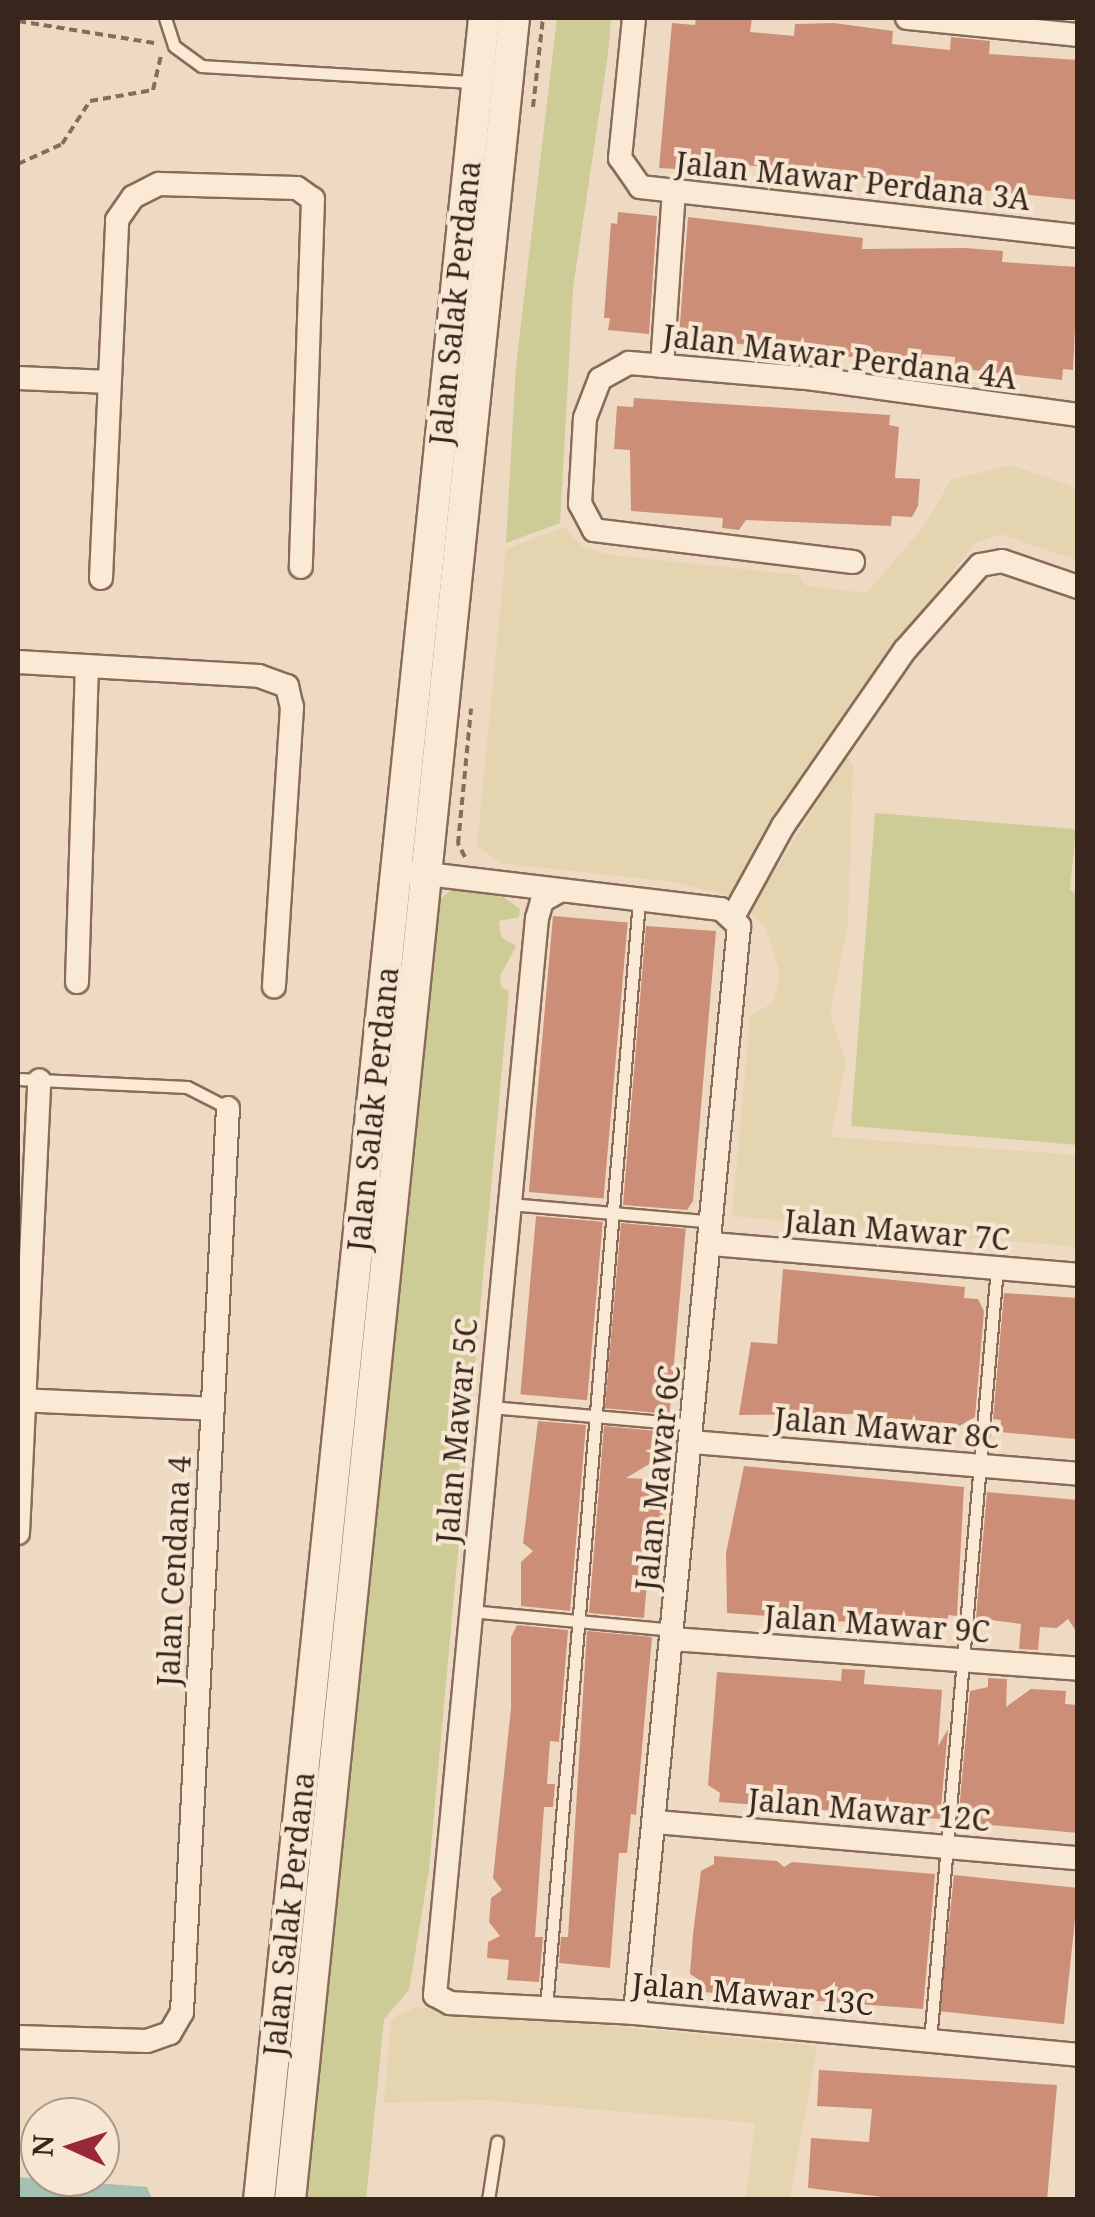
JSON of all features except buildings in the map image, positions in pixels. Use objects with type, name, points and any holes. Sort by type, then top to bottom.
[{"type":"street","name":"Jalan Salak Perdana","points":[[290,2200],[484,18]]},
{"type":"street","name":"Jalan Salak Perdana","points":[[258,2200],[410,872],[514,18]]},
{"type":"street","name":"Jalan Mawar Perdana 3A","points":[[634,18],[620,130],[626,175],[640,187],[1078,236]]},
{"type":"street","points":[[907,18],[1078,35]]},
{"type":"street","points":[[101,578],[117,220],[133,197],[159,184],[297,188],[312,198],[301,567]]},
{"type":"street","points":[[662,366],[674,191]]},
{"type":"street","name":"Jalan Mawar Perdana 4A","points":[[853,562],[594,530],[580,504],[585,418],[600,379],[629,363],[815,379],[1078,416]]},
{"type":"street","points":[[18,378],[109,382]]},
{"type":"street","points":[[410,872],[734,915],[784,826],[905,650],[980,564],[1002,561],[1078,586]]},
{"type":"street","points":[[18,662],[258,676],[287,686],[292,707],[274,986]]},
{"type":"street","points":[[77,982],[87,666]]},
{"type":"street","name":"Jalan Mawar 5C","points":[[434,1984],[537,918],[542,902],[558,892]]},
{"type":"street","name":"Jalan Mawar 6C","points":[[635,2013],[739,948],[734,915]]},
{"type":"street","points":[[18,1533],[28,1080]]},
{"type":"street","name":"Jalan Cendana 4","points":[[18,2037],[146,2041],[170,2034],[182,2012],[228,1108]]},
{"type":"street","name":"Jalan Mawar 7C","points":[[712,1233],[1078,1275]]},
{"type":"street","points":[[21,1400],[212,1409]]},
{"type":"street","name":"Jalan Mawar 8C","points":[[693,1434],[1078,1474]]},
{"type":"street","name":"Jalan Mawar 9C","points":[[673,1634],[1078,1669]]},
{"type":"street","name":"Jalan Mawar 12C","points":[[654,1822],[1078,1858]]},
{"type":"street","name":"Jalan Mawar 13C","points":[[434,1984],[435,1995],[450,2003],[635,2013],[1078,2055]]},
{"type":"lane","points":[[164,18],[174,46],[202,66],[478,82]]},
{"type":"lane","points":[[546,2008],[639,900]]},
{"type":"lane","points":[[28,1080],[187,1088],[214,1096],[228,1108]]},
{"type":"lane","points":[[509,1204],[612,1213],[712,1233]]},
{"type":"lane","points":[[930,2041],[997,1268]]},
{"type":"lane","points":[[490,1408],[595,1416],[693,1434]]},
{"type":"lane","points":[[470,1612],[673,1634]]},
{"type":"lane","points":[[488,2200],[496,2142]]},
{"type":"path","points":[[18,21],[164,44],[153,90],[90,101],[62,144],[18,164]]},
{"type":"shaded area","points":[[557,18],[611,18],[608,54],[573,288],[560,523],[506,543],[516,366]]},
{"type":"shaded area","points":[[1011,465],[1077,488],[1077,560],[1000,534],[974,544],[845,712],[730,896],[674,882],[502,863],[477,846],[506,549],[564,527],[583,547],[611,555],[798,575],[806,586],[867,593],[924,526],[951,480]]},
{"type":"shaded area","points":[[847,755],[853,765],[848,923],[830,1015],[846,1062],[831,1137],[1077,1155],[1077,1247],[732,1216],[750,1016],[774,1002],[780,974],[766,928],[749,912]]},
{"type":"shaded area","points":[[875,813],[1076,829],[1070,890],[1078,894],[1077,1145],[851,1126]]},
{"type":"shaded area","points":[[454,888],[498,893],[520,909],[519,917],[499,921],[501,937],[516,946],[500,976],[501,987],[509,991],[429,1870],[409,1990],[384,2019],[366,2199],[301,2200],[438,900]]},
{"type":"shaded area","points":[[416,2007],[817,2046],[790,2199],[746,2199],[755,2123],[484,2100],[384,2103],[391,2020]]},
{"type":"shaded area","points":[[18,2177],[20,2197],[120,2197],[120,2185],[147,2187],[152,2199],[18,2199]]}]
